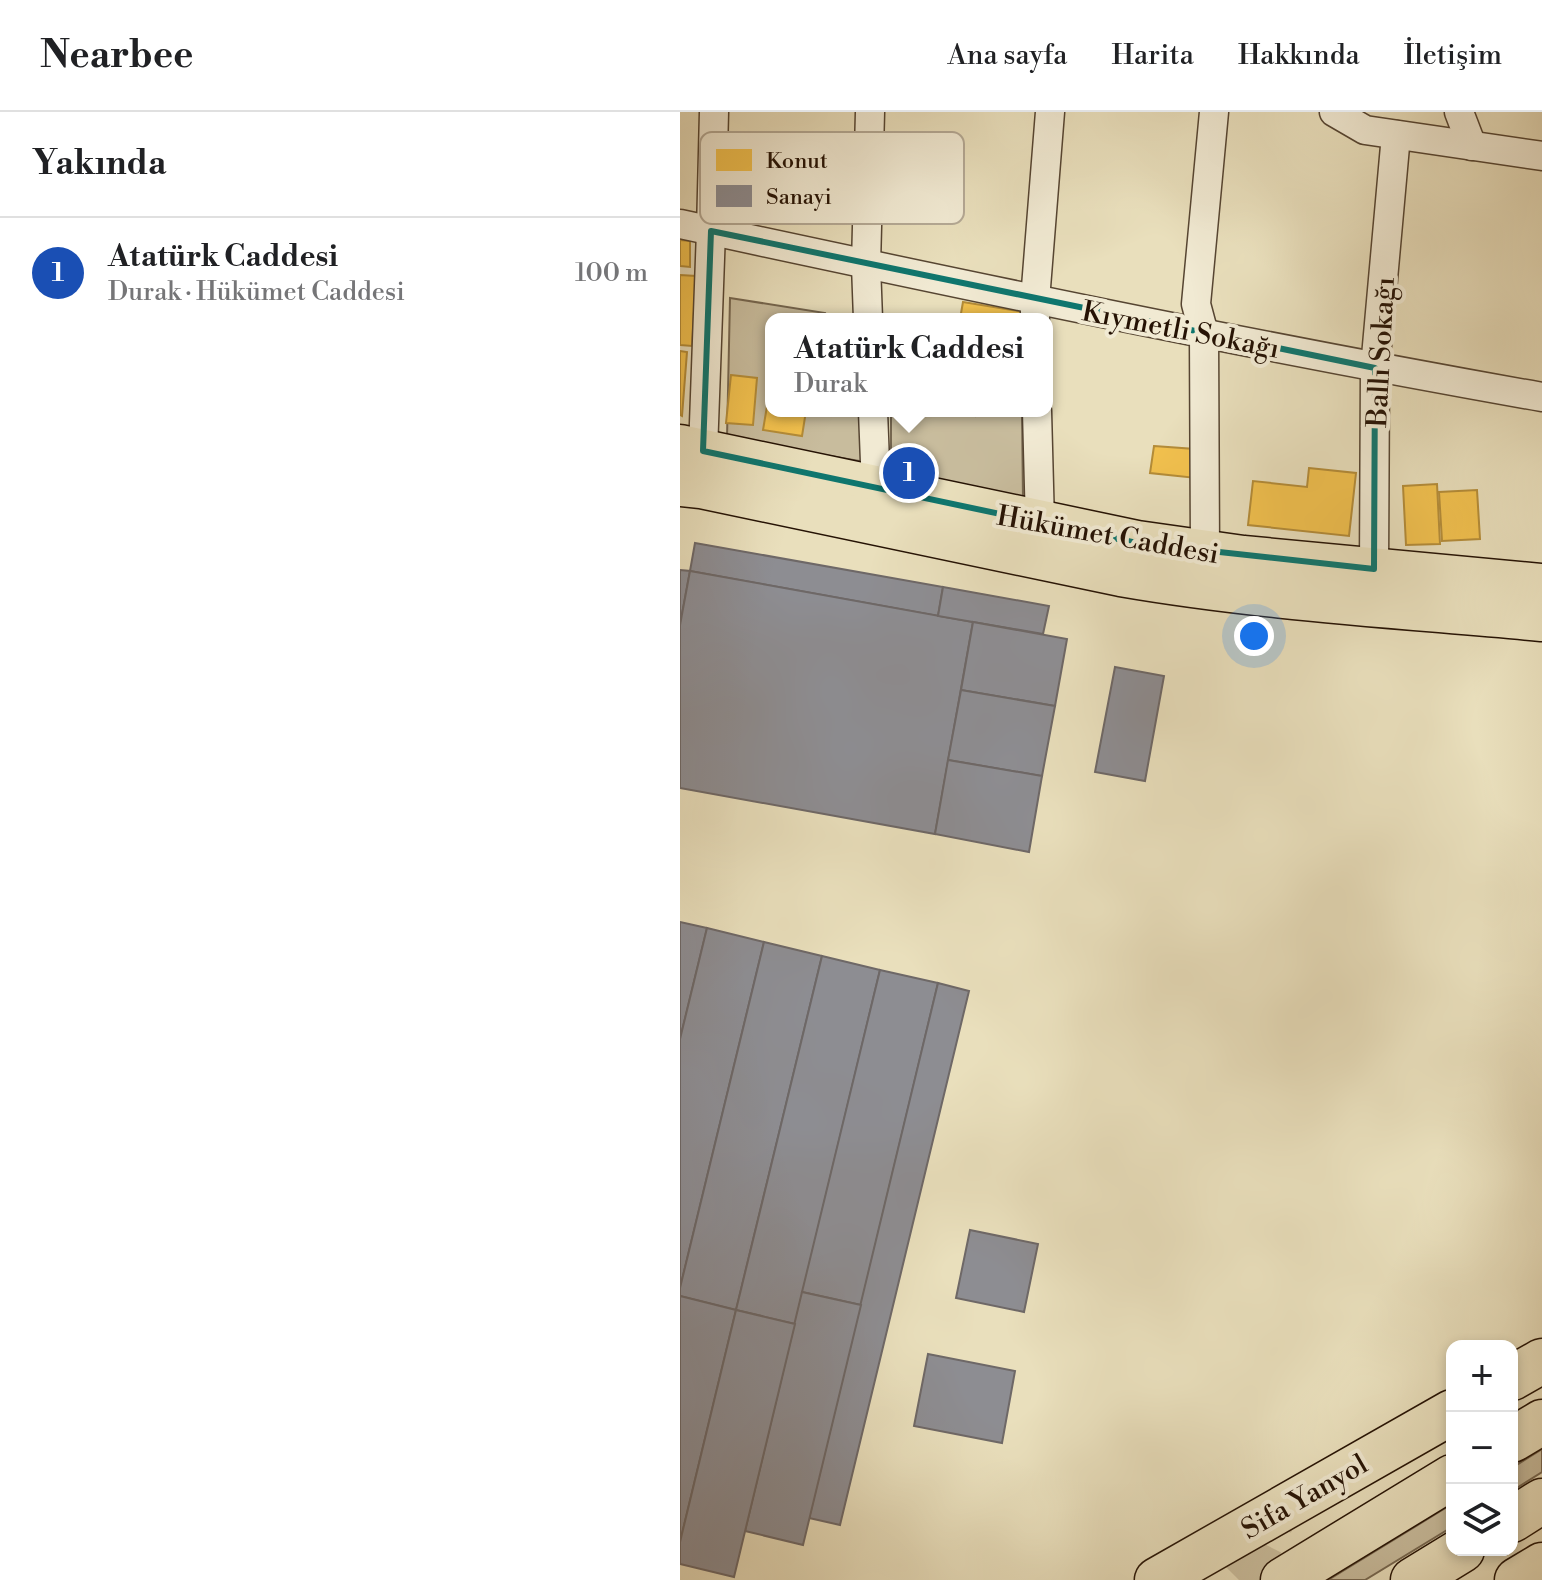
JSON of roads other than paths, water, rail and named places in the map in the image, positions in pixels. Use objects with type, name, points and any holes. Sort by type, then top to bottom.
[{"type":"main road","name":"Hükümet Caddesi","points":[[688,461],[876,488],[1040,524],[1205,553],[1542,586]]},
{"type":"main road","name":"Hükümet Caddesi","points":[[688,461],[701,486],[1089,568],[1235,590],[1542,619]]},
{"type":"main road","points":[[1518,1375],[1542,1361]]},
{"type":"main road","name":"Sifa Yanyol","points":[[1157,1580],[1446,1415]]},
{"type":"main road","points":[[1518,1436],[1542,1422]]},
{"type":"main road","points":[[1283,1580],[1446,1481]]},
{"type":"main road","points":[[1518,1516],[1542,1501]]},
{"type":"main road","points":[[1413,1580],[1452,1556]]},
{"type":"main road","points":[[1517,1580],[1542,1565]]},
{"type":"street","points":[[713,132],[714,112]]},
{"type":"street","points":[[869,132],[870,112]]},
{"type":"street","points":[[1035,310],[1050,112]]},
{"type":"street","points":[[1205,553],[1204,334],[1196,304],[1214,112]]},
{"type":"street","points":[[1334,112],[1365,130],[1542,156]]},
{"type":"street","points":[[1459,112],[1472,146]]},
{"type":"street","name":"Ballı Sokağı","points":[[1374,569],[1375,368],[1396,135]]},
{"type":"street","name":"Kıymetli Sokağı","points":[[680,224],[866,265],[1035,310],[1204,334],[1542,397]]},
{"type":"street","points":[[688,461],[711,224]]},
{"type":"street","points":[[867,224],[868,313]]},
{"type":"street","points":[[873,417],[876,488]]},
{"type":"street","points":[[1037,417],[1040,524]]},
{"type":"tunnel","points":[[1239,1580],[1247,1572],[1277,1511]]},
{"type":"place","name":"Atatürk Caddesi","points":[[909,473]]}]
